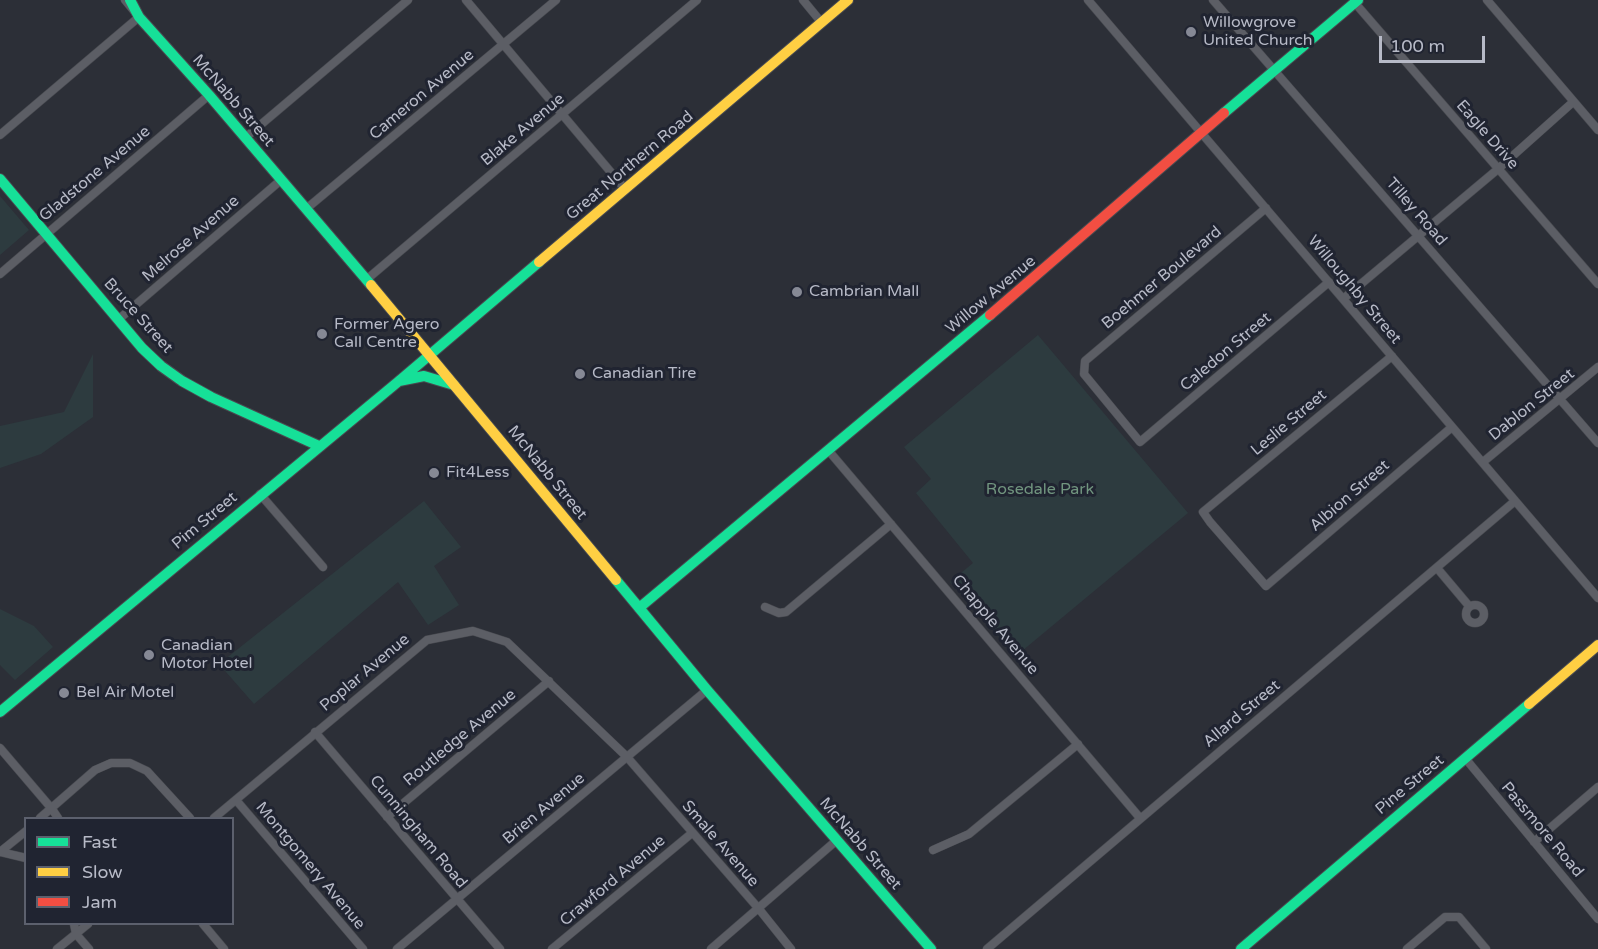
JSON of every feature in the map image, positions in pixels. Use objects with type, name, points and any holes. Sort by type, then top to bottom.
[{"type":"main road","name":"McNabb Street","points":[[130,0],[139,17],[209,95],[429,353],[707,690],[931,949]]},
{"type":"main road","name":"Great Northern Road","points":[[429,353],[848,0]]},
{"type":"main road","name":"Willow Avenue","points":[[639,608],[1015,294],[1357,1]]},
{"type":"main road","name":"Bruce Street","points":[[0,179],[142,348],[161,366],[211,397],[320,446]]},
{"type":"main road","name":"Pim Street","points":[[0,712],[399,381],[429,353]]},
{"type":"main road","points":[[399,381],[424,376],[456,386]]},
{"type":"main road","name":"Pine Street","points":[[1241,949],[1598,645]]},
{"type":"street","name":"McNabb Street","points":[[125,0],[139,17]]},
{"type":"street","points":[[245,138],[408,0]]},
{"type":"street","points":[[466,0],[625,189]]},
{"type":"street","name":"Cameron Avenue","points":[[306,209],[556,0]]},
{"type":"street","name":"Blake Avenue","points":[[366,280],[697,0]]},
{"type":"street","points":[[803,0],[822,22]]},
{"type":"street","name":"Willoughby Street","points":[[1088,0],[1598,598]]},
{"type":"street","name":"Tilley Road","points":[[1214,0],[1598,443]]},
{"type":"street","points":[[1487,0],[1598,130]]},
{"type":"street","name":"Eagle Drive","points":[[1357,1],[1598,284]]},
{"type":"street","points":[[0,135],[139,17]]},
{"type":"street","name":"Gladstone Avenue","points":[[0,274],[209,95]]},
{"type":"street","points":[[1343,299],[1498,169],[1573,102]]},
{"type":"street","name":"Melrose Avenue","points":[[119,319],[281,180]]},
{"type":"street","name":"Boehmer Boulevard","points":[[1140,442],[1084,374],[1085,361],[1266,208]]},
{"type":"street","name":"Caledon Street","points":[[1140,442],[1329,282]]},
{"type":"street","name":"Leslie Street","points":[[1266,586],[1203,512],[1392,356]]},
{"type":"street","name":"Dablon Street","points":[[1483,462],[1598,367]]},
{"type":"street","name":"Albion Street","points":[[1266,586],[1452,427]]},
{"type":"street","name":"Chapple Avenue","points":[[828,450],[1140,818]]},
{"type":"street","points":[[260,495],[323,567]]},
{"type":"street","name":"Allard Street","points":[[987,949],[1515,501]]},
{"type":"street","points":[[765,607],[779,613],[786,612],[891,524]]},
{"type":"street","points":[[1437,568],[1469,606]]},
{"type":"street","name":"Poplar Avenue","points":[[216,817],[427,640],[473,631],[507,642],[627,757]]},
{"type":"street","name":"Routledge Avenue","points":[[387,817],[549,681]]},
{"type":"street","name":"Brien Avenue","points":[[397,949],[707,690]]},
{"type":"street","name":"Cunningham Road","points":[[315,732],[500,949]]},
{"type":"street","points":[[933,850],[969,834],[1078,744]]},
{"type":"street","points":[[0,748],[52,808],[57,817]]},
{"type":"street","name":"Smale Avenue","points":[[627,757],[791,949]]},
{"type":"street","name":"Passmore Road","points":[[1465,758],[1598,919]]},
{"type":"street","points":[[42,817],[95,770],[111,763],[130,763],[147,771],[188,817]]},
{"type":"street","points":[[1534,842],[1598,787]]},
{"type":"street","name":"Montgomery Avenue","points":[[236,800],[363,949]]},
{"type":"street","points":[[0,852],[24,833]]},
{"type":"street","name":"Crawford Avenue","points":[[552,949],[692,833]]},
{"type":"street","points":[[711,949],[837,840]]},
{"type":"street","points":[[0,852],[24,858]]},
{"type":"street","points":[[1407,949],[1445,917],[1459,918],[1486,949]]},
{"type":"street","points":[[74,925],[76,934],[89,949]]},
{"type":"street","points":[[57,949],[87,925]]},
{"type":"street","points":[[204,925],[224,949]]},
{"type":"green space","points":[[0,196],[29,230],[0,255]]},
{"type":"green space","name":"Rosedale Park","points":[[1038,335],[1188,513],[1016,656],[950,582],[973,563],[916,493],[931,479],[904,447]]},
{"type":"green space","points":[[93,354],[93,417],[41,454],[0,468],[0,426],[64,412]]},
{"type":"green space","points":[[424,501],[461,547],[434,566],[459,605],[428,625],[398,582],[254,704],[219,664]]},
{"type":"green space","points":[[0,609],[34,626],[53,647],[15,680],[0,665]]},
{"type":"traffic: fast","points":[[130,0],[139,17],[209,95],[371,285]]},
{"type":"traffic: fast","points":[[1224,113],[1358,0]]},
{"type":"traffic: fast","points":[[0,179],[142,348],[161,366],[211,397],[319,446]]},
{"type":"traffic: fast","points":[[0,712],[539,262]]},
{"type":"traffic: fast","points":[[639,608],[990,315]]},
{"type":"traffic: fast","points":[[399,381],[424,376],[454,385]]},
{"type":"traffic: fast","points":[[616,580],[707,690],[931,949]]},
{"type":"traffic: fast","points":[[1241,949],[1529,704]]},
{"type":"traffic: slow","points":[[539,262],[848,0]]},
{"type":"traffic: slow","points":[[371,285],[616,580]]},
{"type":"traffic: slow","points":[[1529,704],[1598,645]]},
{"type":"traffic: jam","points":[[990,315],[1224,113]]},
{"type":"place","name":"Willowgrove United Church","points":[[1191,32]]},
{"type":"place","name":"Cambrian Mall","points":[[797,292]]},
{"type":"place","name":"Former Agero Call Centre","points":[[322,334]]},
{"type":"place","name":"Canadian Tire","points":[[580,374]]},
{"type":"place","name":"Fit4Less","points":[[434,473]]},
{"type":"place","name":"Canadian Motor Hotel","points":[[149,655]]},
{"type":"place","name":"Bel Air Motel","points":[[64,693]]}]
